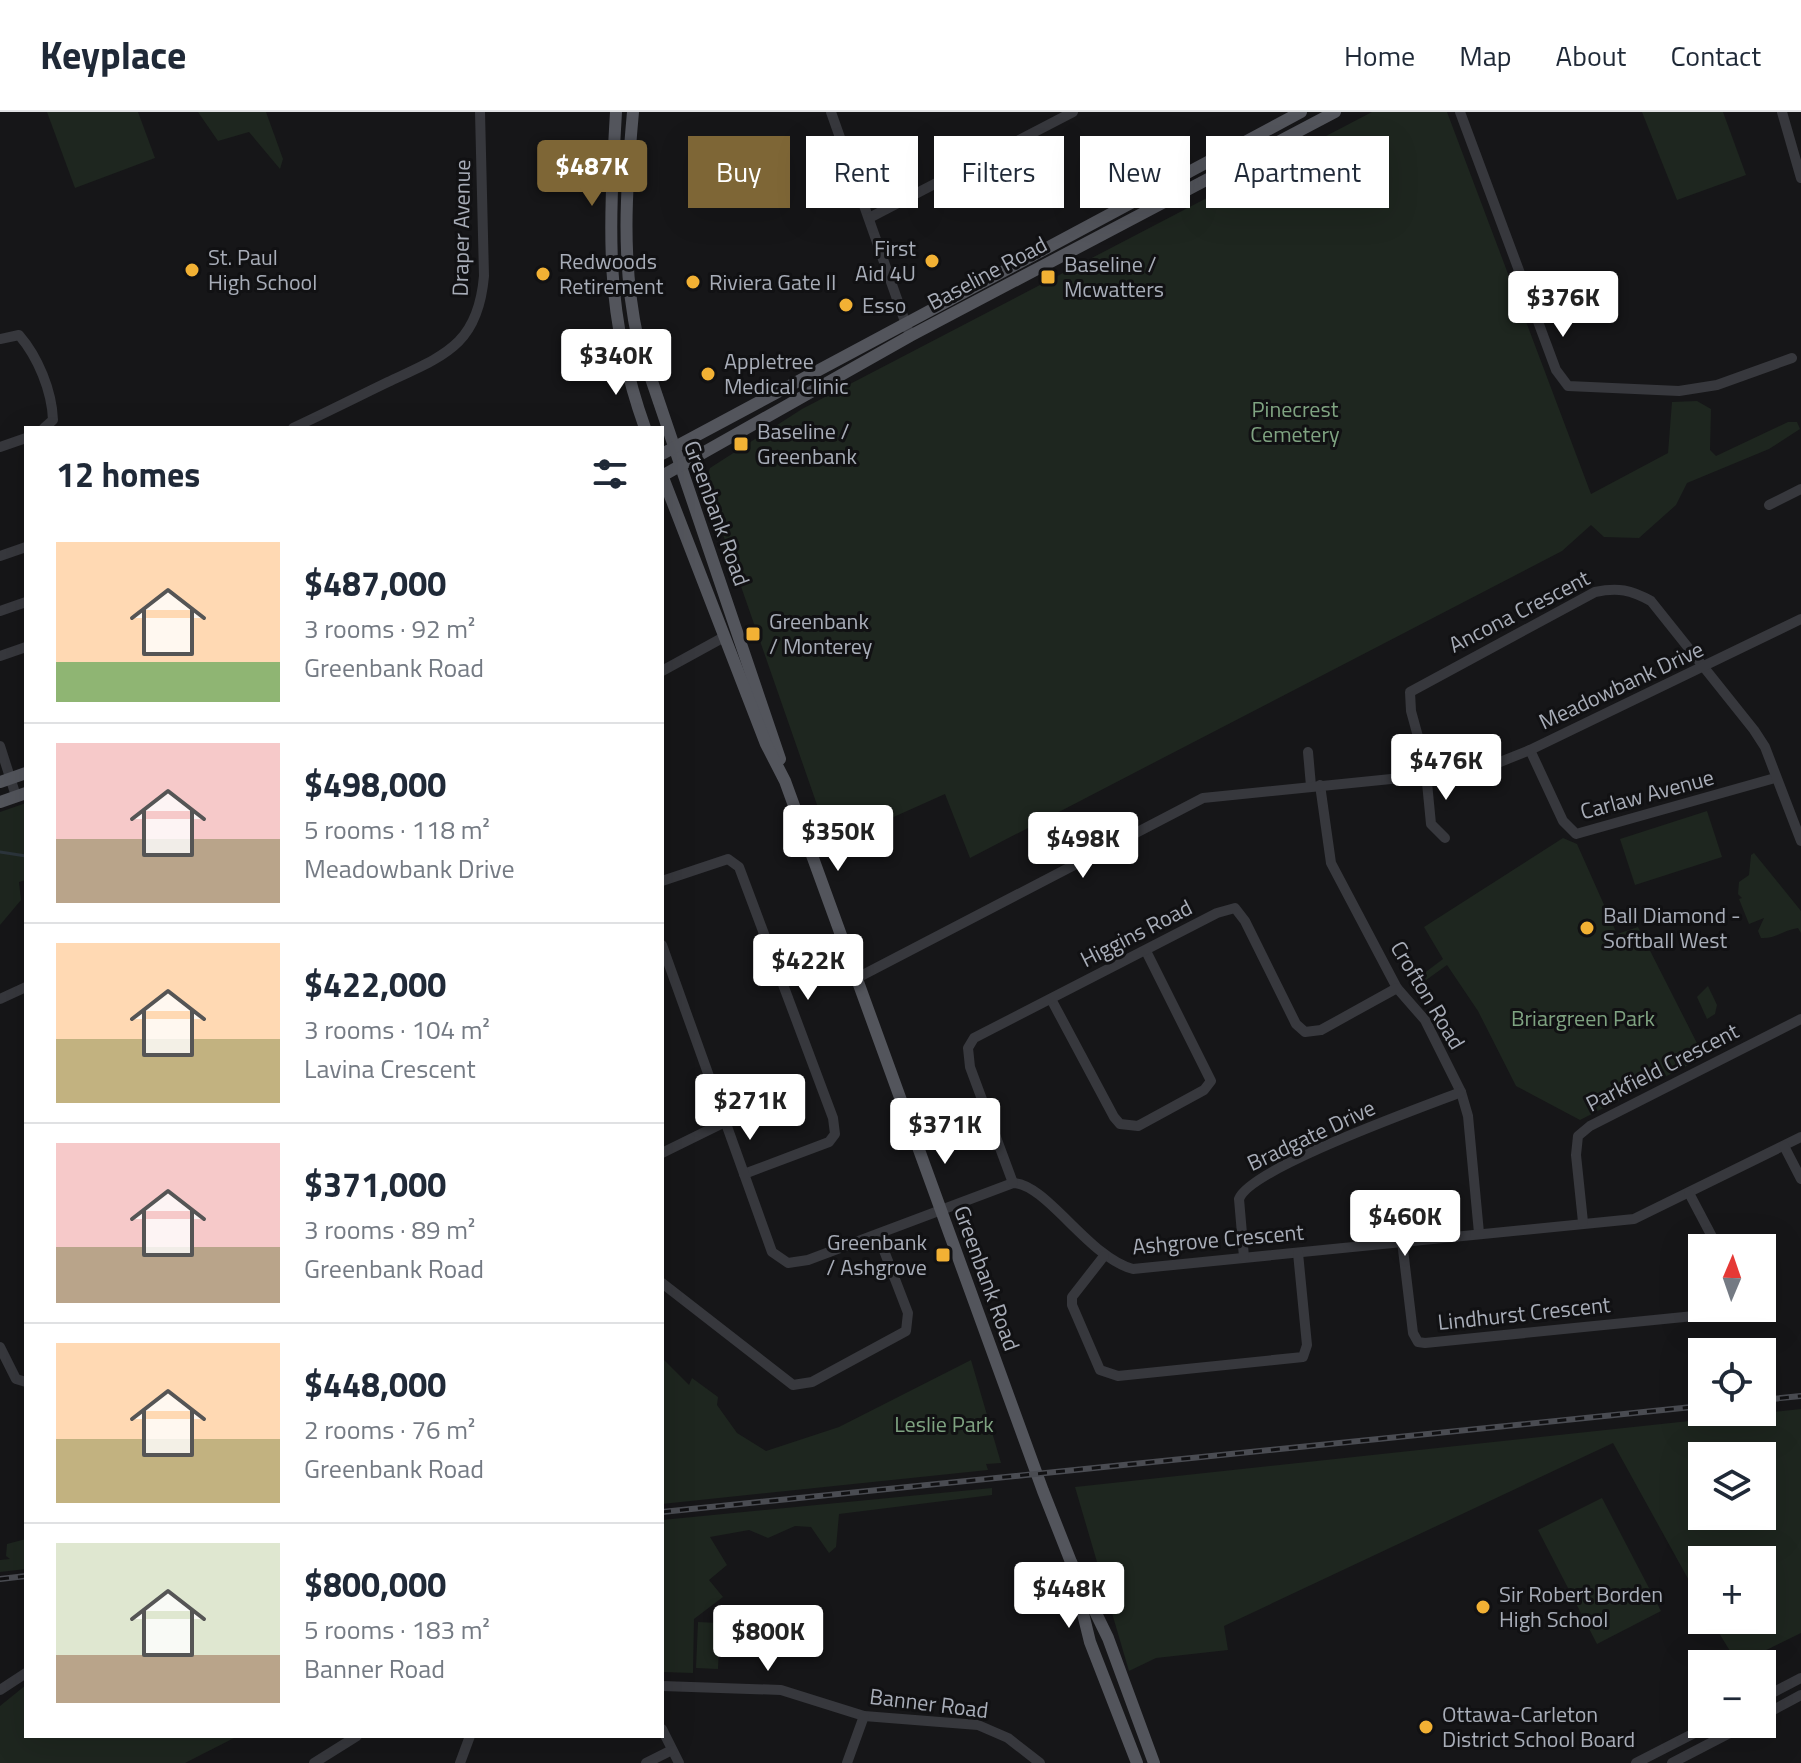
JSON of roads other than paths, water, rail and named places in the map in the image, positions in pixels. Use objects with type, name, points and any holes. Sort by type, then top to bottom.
[{"type":"main road","points":[[616,112],[610,219],[613,304],[626,366],[644,426]]},
{"type":"main road","name":"Greenbank Road","points":[[633,112],[625,215],[631,308],[660,426]]},
{"type":"main road","name":"Baseline Road","points":[[667,451],[1301,112]]},
{"type":"main road","name":"Baseline Road","points":[[664,475],[910,336],[1335,112]]},
{"type":"main road","name":"Greenbank Road","points":[[667,451],[679,467],[762,699],[785,781],[1071,1562],[1108,1638],[1154,1763]]},
{"type":"main road","name":"Greenbank Road","points":[[664,481],[766,744],[785,781]]},
{"type":"main road","points":[[5,780],[24,774]]},
{"type":"main road","points":[[0,802],[21,794]]},
{"type":"main road","name":"Greenbank Road","points":[[1071,1562],[1090,1642],[1134,1761]]},
{"type":"street","name":"Draper Avenue","points":[[297,426],[445,355],[475,321],[482,303],[484,276],[480,112]]},
{"type":"street","points":[[831,112],[871,217],[910,336]]},
{"type":"street","points":[[871,217],[1073,112]]},
{"type":"street","points":[[1460,112],[1556,370],[1568,386],[1679,391],[1717,385],[1792,358]]},
{"type":"street","points":[[1782,112],[1801,178]]},
{"type":"street","points":[[0,339],[19,335],[31,350],[52,403],[53,420],[46,426]]},
{"type":"street","points":[[319,416],[323,426]]},
{"type":"street","points":[[0,447],[24,439]]},
{"type":"street","points":[[1769,505],[1801,489]]},
{"type":"street","points":[[0,556],[24,548]]},
{"type":"street","name":"Ancona Crescent","points":[[1426,776],[1419,732],[1411,711],[1410,692],[1595,592],[1615,588],[1634,591],[1651,601],[1705,668]]},
{"type":"street","points":[[0,611],[24,603]]},
{"type":"street","name":"Meadowbank Drive","points":[[857,978],[1203,798],[1480,770],[1530,750],[1705,668],[1801,619]]},
{"type":"street","points":[[664,670],[724,637]]},
{"type":"street","points":[[0,656],[24,648]]},
{"type":"street","points":[[1705,668],[1760,738],[1801,841]]},
{"type":"street","points":[[0,746],[5,780],[21,794]]},
{"type":"street","name":"Carlaw Avenue","points":[[1530,750],[1563,821],[1576,834],[1775,778]]},
{"type":"street","points":[[1308,752],[1316,785]]},
{"type":"street","points":[[1426,776],[1431,824],[1445,838]]},
{"type":"street","name":"Crofton Road","points":[[1316,785],[1331,863],[1397,988],[1425,1020],[1461,1092],[1468,1116],[1479,1233]]},
{"type":"street","points":[[664,880],[717,860],[728,859],[739,867],[833,1118],[835,1134],[829,1142],[744,1174]]},
{"type":"street","name":"Higgins Road","points":[[1013,1183],[970,1067],[968,1048],[974,1038],[1217,913],[1235,908],[1245,921],[1296,1024],[1305,1032],[1321,1030],[1397,988]]},
{"type":"street","points":[[664,951],[772,1252],[788,1263],[878,1235],[1013,1183]]},
{"type":"street","points":[[1051,999],[1114,1117],[1120,1124],[1138,1126],[1204,1090],[1211,1081],[1146,951]]},
{"type":"street","points":[[0,999],[24,988]]},
{"type":"street","name":"Parkfield Crescent","points":[[1583,1222],[1576,1155],[1578,1136],[1590,1126],[1801,1019]]},
{"type":"street","name":"Bradgate Drive","points":[[1244,1257],[1239,1199],[1248,1186],[1324,1146],[1461,1092]]},
{"type":"street","points":[[664,1152],[725,1122]]},
{"type":"street","name":"Ashgrove Crescent","points":[[1013,1183],[1031,1187],[1104,1256],[1133,1269],[1634,1219],[1801,1137]]},
{"type":"street","points":[[1784,1146],[1801,1179]]},
{"type":"street","points":[[1689,1193],[1711,1234]]},
{"type":"street","points":[[664,1285],[793,1385],[812,1382],[906,1331],[908,1313],[878,1235]]},
{"type":"street","name":"Lindhurst Crescent","points":[[1402,1241],[1413,1333],[1418,1342],[1688,1317]]},
{"type":"street","points":[[1104,1256],[1072,1297],[1072,1305],[1100,1370],[1118,1376],[1303,1357],[1307,1345],[1298,1253]]},
{"type":"street","points":[[0,1347],[13,1376],[24,1381]]},
{"type":"street","points":[[0,1690],[24,1674]]},
{"type":"street","points":[[1776,1691],[1801,1678]]},
{"type":"street","name":"Banner Road","points":[[664,1686],[781,1690],[864,1716],[978,1725],[1008,1738],[1040,1763]]},
{"type":"street","points":[[1776,1708],[1801,1695]]},
{"type":"street","points":[[847,1763],[864,1716]]},
{"type":"street","points":[[664,1733],[679,1763]]},
{"type":"street","points":[[1636,1763],[1688,1736]]},
{"type":"street","points":[[314,1763],[355,1738]]},
{"type":"street","points":[[460,1763],[469,1738]]},
{"type":"street","points":[[1660,1751],[1669,1763],[1719,1738]]},
{"type":"street","points":[[646,1763],[672,1750]]},
{"type":"waterway","points":[[0,852],[24,856]]},
{"type":"railway","points":[[1776,1399],[1801,1396]]},
{"type":"railway","points":[[664,1512],[1688,1407]]},
{"type":"railway","points":[[0,1579],[24,1576]]},
{"type":"place","name":"First Aid 4U","points":[[932,261]]},
{"type":"place","name":"St. Paul High School","points":[[192,270]]},
{"type":"place","name":"Redwoods Retirement","points":[[543,274]]},
{"type":"place","name":"Baseline / Mcwatters","points":[[1048,277]]},
{"type":"place","name":"Riviera Gate II","points":[[693,282]]},
{"type":"place","name":"Esso","points":[[846,305]]},
{"type":"place","name":"Appletree Medical Clinic","points":[[708,374]]},
{"type":"place","name":"Baseline / Greenbank","points":[[741,444]]},
{"type":"place","name":"Greenbank / Monterey","points":[[753,634]]},
{"type":"place","name":"Ball Diamond - Softball West","points":[[1587,928]]},
{"type":"place","name":"Greenbank / Ashgrove","points":[[943,1255]]},
{"type":"place","name":"Sir Robert Borden High School","points":[[1483,1607]]},
{"type":"place","name":"Ottawa-Carleton District School Board","points":[[1426,1727]]},
{"type":"park label","name":"Pinecrest Cemetery","points":[[1295,422]]},
{"type":"park label","name":"Briargreen Park","points":[[1583,1018]]},
{"type":"park label","name":"Leslie Park","points":[[944,1424]]}]
